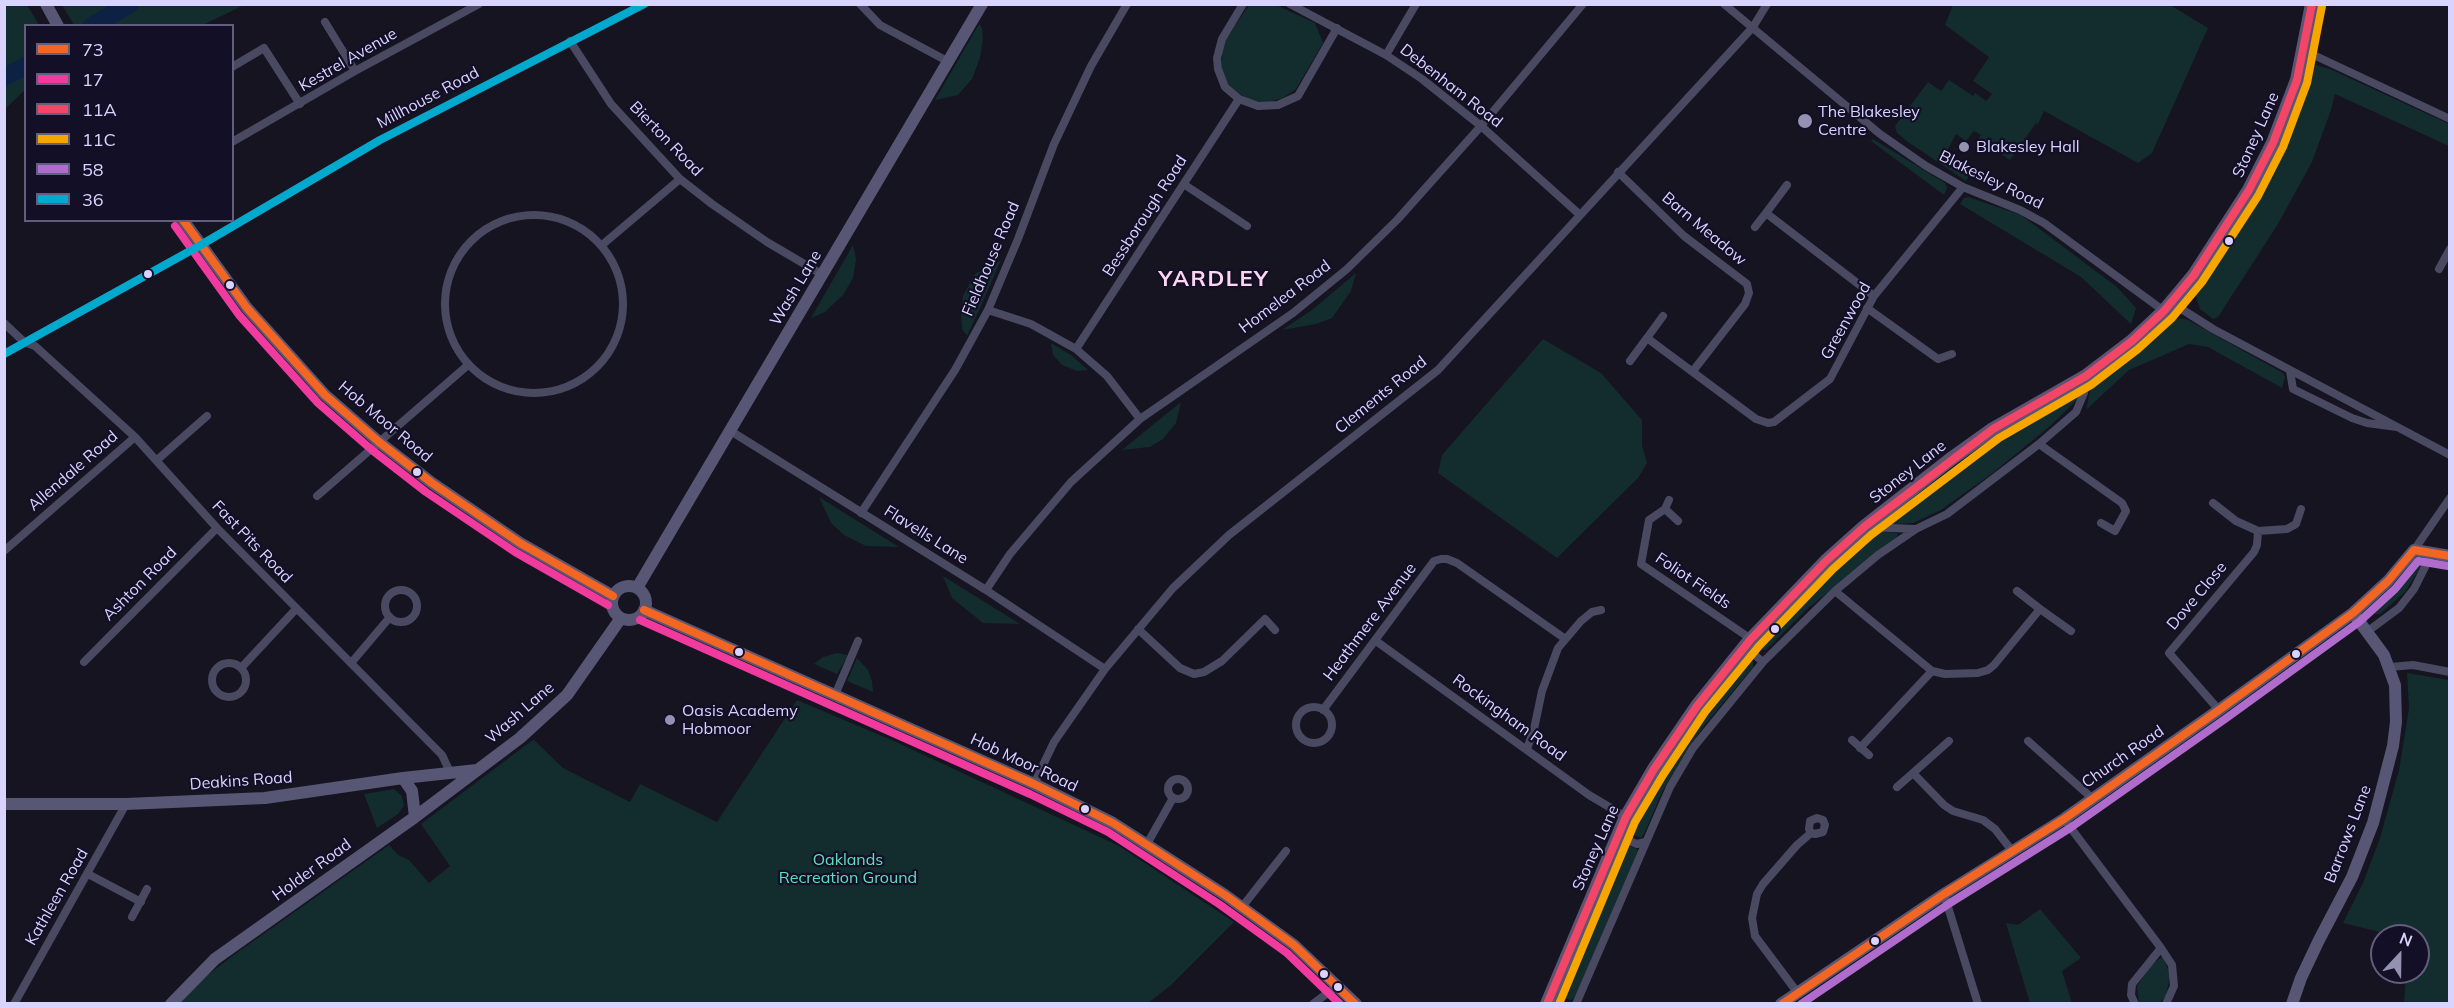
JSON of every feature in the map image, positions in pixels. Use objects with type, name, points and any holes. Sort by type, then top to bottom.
[{"type":"main road","name":"Stoney Lane","points":[[1552,1002],[1626,817],[1654,769],[1691,714],[1748,643],[1826,561],[1864,527],[1992,429],[2086,376],[2168,307],[2201,265],[2249,190],[2286,112],[2303,50],[2312,4]]},
{"type":"street","points":[[46,4],[57,24]]},
{"type":"street","name":"Kestrel Avenue","points":[[234,141],[355,71],[479,4]]},
{"type":"street","name":"Millhouse Road","points":[[4,354],[199,246],[380,140],[645,4]]},
{"type":"street","points":[[860,4],[880,25],[949,62]]},
{"type":"street","name":"Wash Lane","points":[[638,588],[982,4]]},
{"type":"street","name":"Fieldhouse Road","points":[[861,513],[955,369],[988,309],[1018,239],[1054,144],[1091,66],[1126,4]]},
{"type":"street","points":[[1243,4],[1222,39],[1217,58],[1220,77],[1225,87],[1239,99],[1258,106],[1268,107],[1288,102],[1298,96],[1337,28]]},
{"type":"street","name":"Debenham Road","points":[[1290,4],[1386,55],[1422,79],[1482,126],[1580,214]]},
{"type":"street","points":[[1386,55],[1416,4]]},
{"type":"street","name":"Homelea Road","points":[[986,590],[1010,554],[1071,482],[1140,419],[1293,313],[1347,269],[1397,220],[1482,126],[1583,4]]},
{"type":"street","name":"Blakesley Road","points":[[1724,4],[1845,107],[1926,166],[1963,187],[2020,210],[2044,223],[2168,307],[2450,455]]},
{"type":"street","name":"Clements Road","points":[[1034,784],[1054,742],[1105,669],[1173,588],[1229,535],[1438,370],[1753,27],[1767,4]]},
{"type":"street","points":[[325,22],[355,71]]},
{"type":"street","name":"Bierton Road","points":[[570,41],[611,104],[680,179],[767,242],[823,275]]},
{"type":"street","points":[[234,66],[264,48],[300,104]]},
{"type":"street","points":[[2303,50],[2450,119]]},
{"type":"street","name":"Bessborough Road","points":[[1076,349],[1239,99]]},
{"type":"street","name":"Barn Meadow","points":[[1618,172],[1684,236],[1747,284],[1749,293],[1745,304],[1693,371]]},
{"type":"street","points":[[602,245],[680,179]]},
{"type":"street","points":[[1185,185],[1247,226]]},
{"type":"street","points":[[1755,227],[1787,185]]},
{"type":"street","name":"Greenwood","points":[[1647,338],[1756,419],[1768,423],[1774,422],[1830,379],[1874,296],[1963,187]]},
{"type":"street","points":[[1766,213],[1874,296]]},
{"type":"street","points":[[524,215],[546,215],[567,220],[586,231],[602,245],[616,267],[623,291],[624,316],[617,340],[597,368],[584,379],[561,390],[536,394],[511,391],[488,381],[468,365],[456,347],[448,327],[445,305],[447,283],[455,263],[467,245],[483,230],[502,220],[524,215]]},
{"type":"street","name":"Hob Moor Road","points":[[184,222],[199,246],[247,308],[325,395],[379,442],[432,483],[520,543],[613,596]]},
{"type":"street","points":[[2439,269],[2450,249]]},
{"type":"street","points":[[1867,308],[1938,359],[1952,354]]},
{"type":"street","points":[[988,309],[1031,324],[1076,349],[1107,376],[1140,419]]},
{"type":"street","points":[[1630,361],[1663,316]]},
{"type":"street","name":"Fast Pits Road","points":[[4,323],[24,342],[35,346],[135,437],[217,528],[442,755],[450,772]]},
{"type":"street","points":[[317,495],[468,365]]},
{"type":"street","points":[[2290,371],[2293,389],[2310,398],[2352,418],[2374,424],[2400,427]]},
{"type":"street","points":[[1576,1004],[1670,787],[1693,748],[1763,662],[1835,591],[1878,555],[1916,529],[1947,514],[2039,444],[2076,412],[2084,393],[2086,376]]},
{"type":"street","points":[[157,460],[207,416]]},
{"type":"street","name":"Flavells Lane","points":[[729,430],[986,590],[1105,669]]},
{"type":"street","name":"Allendale Road","points":[[4,551],[135,437]]},
{"type":"street","points":[[2039,444],[2122,503],[2126,512],[2115,531],[2102,523]]},
{"type":"street","name":"Church Road","points":[[1781,1004],[1944,894],[2064,819],[2353,613],[2388,581],[2414,550],[2450,498]]},
{"type":"street","name":"Foliot Fields","points":[[1669,500],[1665,509],[1649,520],[1641,564],[1748,643]]},
{"type":"street","points":[[2213,503],[2242,525],[2258,531],[2287,529],[2296,524],[2301,509]]},
{"type":"street","points":[[1665,509],[1678,521]]},
{"type":"street","points":[[1864,527],[1916,529]]},
{"type":"street","name":"Ashton Road","points":[[84,662],[217,528]]},
{"type":"street","name":"Dove Close","points":[[2219,710],[2169,653],[2250,556],[2257,545],[2258,531]]},
{"type":"street","points":[[2414,550],[2450,556]]},
{"type":"street","points":[[2368,631],[2398,608],[2414,589],[2432,553]]},
{"type":"street","name":"Heathmere Avenue","points":[[1323,710],[1434,561],[1447,559],[1457,563],[1564,638]]},
{"type":"street","points":[[623,587],[638,588],[645,599],[644,610],[635,619],[621,618],[612,607],[613,596],[623,587]]},
{"type":"street","points":[[1835,591],[1932,671],[1960,674],[1988,670],[2040,609]]},
{"type":"street","points":[[2017,591],[2071,631]]},
{"type":"street","points":[[241,668],[296,609]]},
{"type":"street","name":"Hob Moor Road","points":[[644,610],[1034,784],[1113,823],[1242,907],[1297,947],[1356,1004]]},
{"type":"street","points":[[1527,749],[1553,657],[1564,638],[1592,612],[1601,610]]},
{"type":"street","name":"Barrows Lane","points":[[2292,1004],[2310,959],[2352,877],[2381,797],[2396,722],[2396,685],[2390,667],[2368,631],[2353,613]]},
{"type":"street","points":[[352,662],[390,617]]},
{"type":"street","name":"Wash Lane","points":[[478,770],[520,738],[567,695],[621,618]]},
{"type":"street","points":[[1138,629],[1180,668],[1194,674],[1204,672],[1222,661],[1265,619],[1275,630]]},
{"type":"street","points":[[835,695],[858,641]]},
{"type":"street","name":"Rockingham Road","points":[[1376,641],[1589,795],[1626,817]]},
{"type":"street","points":[[1748,643],[1763,662]]},
{"type":"street","points":[[226,663],[241,668],[246,678],[243,689],[234,696],[228,697],[218,693],[212,683],[213,672],[216,668],[226,663]]},
{"type":"street","points":[[2390,667],[2413,665],[2450,672]]},
{"type":"street","points":[[1860,748],[1932,671]]},
{"type":"street","points":[[1308,708],[1323,710],[1332,722],[1331,732],[1321,742],[1306,741],[1297,729],[1297,719],[1308,708]]},
{"type":"street","points":[[1852,740],[1869,755]]},
{"type":"street","points":[[1897,787],[1949,741]]},
{"type":"street","points":[[2028,741],[2093,799]]},
{"type":"street","name":"Deakins Road","points":[[4,804],[126,804],[265,798],[402,778],[478,770]]},
{"type":"street","name":"Holder Road","points":[[171,1004],[215,959],[478,770]]},
{"type":"street","points":[[1913,773],[1944,805],[1953,811],[1983,820],[1995,829],[2013,852]]},
{"type":"street","points":[[402,778],[412,791],[415,817]]},
{"type":"street","points":[[1148,844],[1173,798]]},
{"type":"street","name":"Kathleen Road","points":[[14,1004],[126,804]]},
{"type":"street","points":[[2064,819],[2172,965],[2175,976],[2174,986],[2166,1004]]},
{"type":"street","points":[[1797,992],[1755,936],[1752,918],[1757,894],[1763,884],[1811,832]]},
{"type":"street","points":[[1617,836],[1637,844],[1645,842]]},
{"type":"street","points":[[1242,907],[1286,851]]},
{"type":"street","points":[[88,874],[141,902]]},
{"type":"street","points":[[132,917],[147,889]]},
{"type":"street","points":[[1944,894],[1978,1004]]},
{"type":"street","points":[[2135,1004],[2131,990],[2132,984],[2161,948]]},
{"type":"street","points":[[1313,1004],[1338,985]]},
{"type":"green space","points":[[5,4],[27,5],[38,24],[24,24],[24,91],[5,109]]},
{"type":"green space","points":[[62,5],[244,5],[205,24],[73,24]]},
{"type":"green space","points":[[1249,5],[1276,5],[1315,23],[1323,43],[1296,89],[1283,98],[1265,103],[1250,100],[1236,92],[1228,84],[1222,71],[1222,51],[1226,39]]},
{"type":"green space","points":[[1953,5],[2170,5],[2208,28],[2152,153],[2138,163],[2044,111],[2038,124],[2036,123],[2010,160],[1987,144],[1983,150],[1974,144],[1981,135],[1974,131],[1966,141],[1956,134],[1946,153],[1953,158],[1955,156],[1973,169],[1966,181],[1908,142],[1897,133],[1895,126],[1928,82],[1941,91],[1949,80],[1973,96],[1975,93],[1986,101],[1992,94],[1973,81],[1989,57],[1945,25]]},
{"type":"green space","points":[[979,24],[983,38],[980,58],[972,79],[958,95],[935,100]]},
{"type":"green space","points":[[2308,63],[2330,69],[2449,124],[2449,146],[2335,94],[2312,162],[2278,224],[2218,317],[2213,319],[2200,309],[2195,294],[2251,209],[2271,171],[2287,137]]},
{"type":"green space","points":[[1873,139],[1945,183],[1947,188],[1944,195],[1871,141]]},
{"type":"green space","points":[[1968,197],[2021,215],[2117,287],[2136,308],[2131,324],[2081,277],[1960,204],[1964,198]]},
{"type":"green space","points":[[853,245],[856,259],[853,278],[843,295],[825,312],[811,318]]},
{"type":"green space","points":[[1001,260],[967,336],[962,329],[963,296],[975,274]]},
{"type":"green space","points":[[1356,273],[1351,291],[1332,318],[1316,324],[1282,330],[1312,310]]},
{"type":"green space","points":[[2180,318],[2188,320],[2283,373],[2285,377],[2282,388],[2208,347],[2189,344],[2129,370],[2086,410],[2092,382],[2164,322]]},
{"type":"green space","points":[[1543,339],[1601,373],[1642,420],[1642,445],[1647,463],[1638,478],[1557,558],[1438,473],[1442,455]]},
{"type":"green space","points":[[1051,343],[1071,355],[1088,370],[1077,371],[1062,365],[1053,355]]},
{"type":"green space","points":[[2082,387],[2079,398],[2050,426],[1994,472],[1941,510],[1913,523],[1876,525],[1962,461]]},
{"type":"green space","points":[[1181,402],[1176,423],[1163,439],[1150,447],[1122,450]]},
{"type":"green space","points":[[819,497],[899,547],[866,546],[844,535],[831,523]]},
{"type":"green space","points":[[1868,531],[1897,533],[1898,536],[1807,609],[1766,650],[1758,650],[1819,578]]},
{"type":"green space","points":[[2419,560],[2423,563],[2405,592],[2380,614],[2375,614],[2374,610]]},
{"type":"green space","points":[[943,576],[1020,624],[983,623],[952,598]]},
{"type":"green space","points":[[837,653],[848,655],[837,674],[814,664],[823,657]]},
{"type":"green space","points":[[857,658],[868,670],[873,692],[847,681]]},
{"type":"green space","points":[[1746,658],[1753,661],[1753,667],[1703,727],[1663,790],[1644,834],[1641,838],[1627,832],[1660,771],[1740,662]]},
{"type":"green space","points":[[2407,673],[2449,680],[2449,1003],[2404,1003],[2405,984],[2430,984],[2430,924],[2370,924],[2370,930],[2343,923],[2363,883],[2380,838],[2399,770],[2409,708]]},
{"type":"green space","name":"Oaklands Recreation Ground","points":[[797,700],[896,742],[1119,846],[1234,922],[1170,986],[1148,1003],[180,1004],[200,981],[231,957],[389,845],[398,855],[409,860],[429,883],[450,866],[421,824],[534,740],[563,768],[630,802],[640,784],[717,822]]},
{"type":"green space","points":[[394,789],[402,796],[404,806],[398,814],[377,828],[364,794]]},
{"type":"green space","points":[[1622,843],[1637,849],[1637,853],[1575,997],[1571,1000],[1562,998],[1619,866],[1618,852]]},
{"type":"green space","points":[[2040,909],[2081,958],[2062,971],[2072,1003],[2030,1003],[2006,923],[2018,925]]},
{"type":"green space","points":[[2162,957],[2170,975],[2166,996],[2159,1004],[2139,1003],[2137,986],[2151,965]]},
{"type":"waterway","points":[[95,24],[130,4]]},
{"type":"waterway","points":[[4,77],[24,67]]},
{"type":"transit line","name":"36","points":[[4,354],[199,246],[380,140],[644,4]]},
{"type":"transit line","name":"11A","points":[[1547,1004],[1626,817],[1654,769],[1697,706],[1751,639],[1826,561],[1864,527],[1993,429],[2086,376],[2132,341],[2164,311],[2194,275],[2249,190],[2273,143],[2297,80],[2312,4]]},
{"type":"transit line","name":"11C","points":[[1559,1004],[1635,822],[1705,712],[1759,646],[1833,569],[1871,535],[1999,438],[2091,385],[2138,349],[2172,318],[2202,282],[2258,196],[2283,147],[2307,83],[2322,6]]},
{"type":"transit line","name":"73","points":[[184,222],[247,308],[325,395],[379,442],[432,483],[520,543],[613,596]]},
{"type":"transit line","name":"17","points":[[175,226],[239,315],[318,403],[372,450],[426,492],[515,552],[608,605]]},
{"type":"transit line","name":"73","points":[[1782,1004],[1944,894],[2064,819],[2219,710],[2353,613],[2388,581],[2414,550],[2450,556]]},
{"type":"transit line","name":"58","points":[[1801,1004],[1950,903],[2070,828],[2225,719],[2359,622],[2395,589],[2418,561],[2448,566]]},
{"type":"transit line","name":"73","points":[[644,610],[1034,784],[1113,823],[1225,895],[1294,945],[1355,1004]]},
{"type":"transit line","name":"17","points":[[640,620],[1030,794],[1108,832],[1219,904],[1287,953],[1340,1004]]},
{"type":"place","name":"The Blakesley Centre","points":[[1805,121]]},
{"type":"place","name":"Blakesley Hall","points":[[1964,147]]},
{"type":"place","name":"Oasis Academy Hobmoor","points":[[670,720]]},
{"type":"district","name":"YARDLEY","points":[[1214,279]]}]
